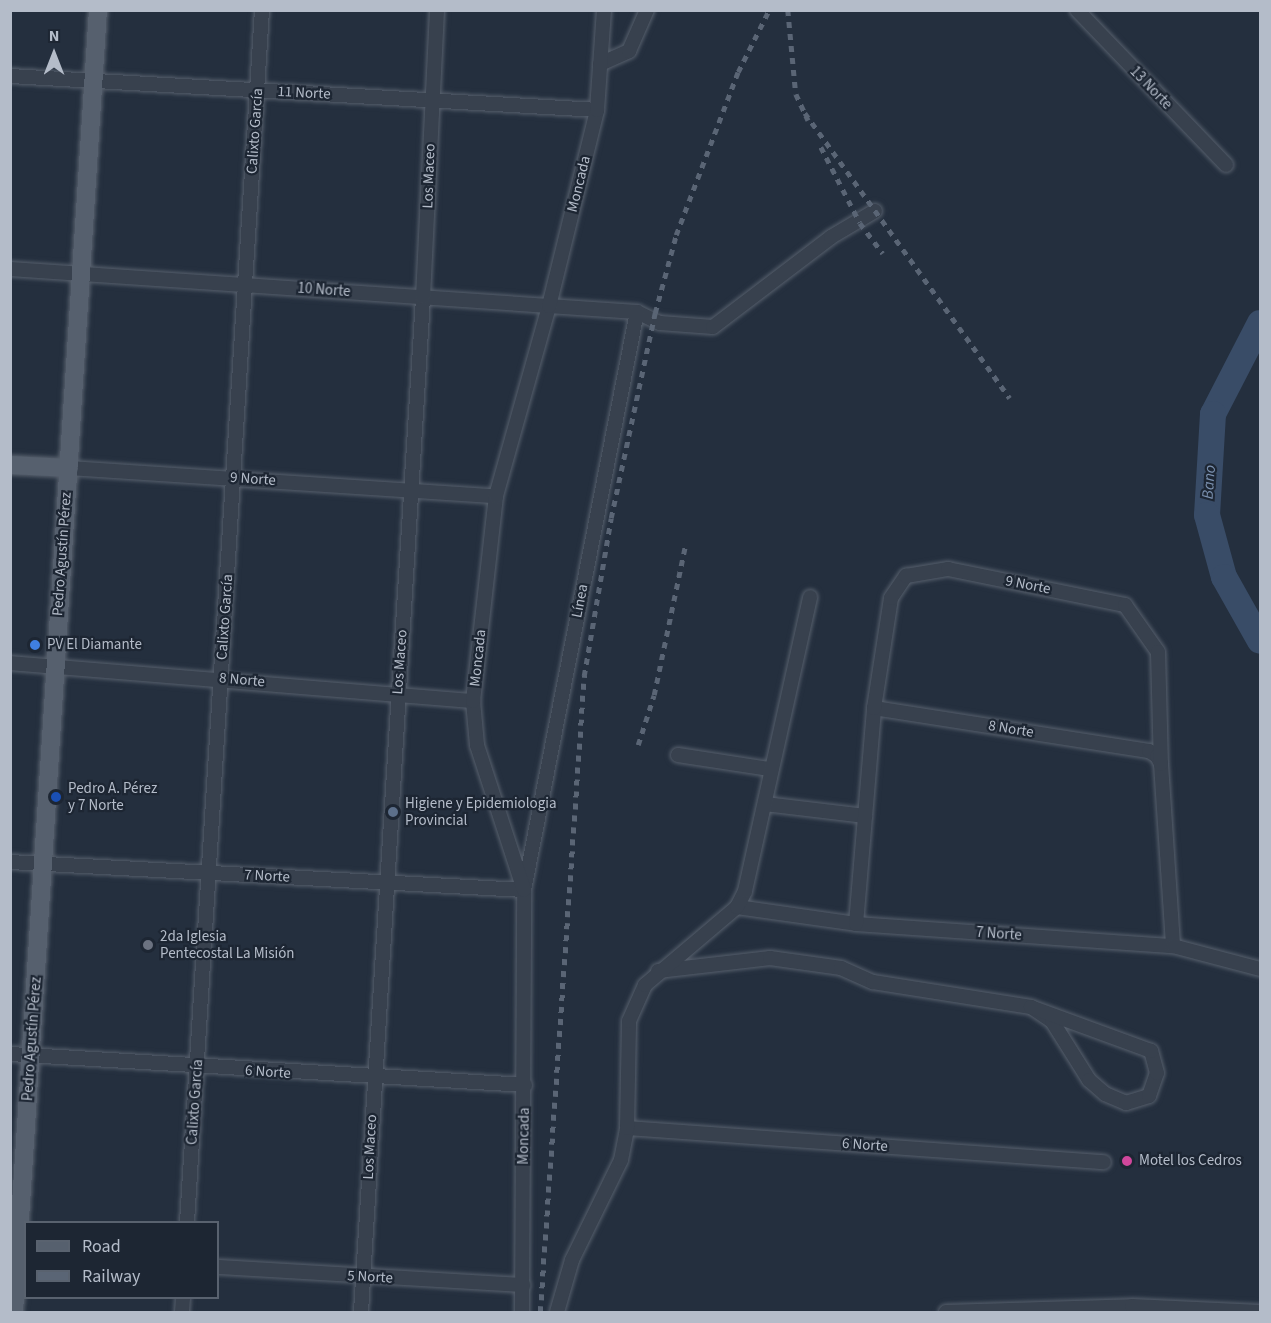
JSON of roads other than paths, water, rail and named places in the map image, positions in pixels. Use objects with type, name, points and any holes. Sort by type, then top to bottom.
[{"type":"main road","name":"Pedro Agustín Pérez","points":[[14,1312],[43,864],[53,666],[69,468],[98,10]]},
{"type":"main road","name":"9 Norte","points":[[10,465],[69,468]]},
{"type":"street","name":"Calixto García","points":[[187,1221],[262,10]]},
{"type":"street","name":"Los Maceo","points":[[361,1312],[423,297],[436,10]]},
{"type":"street","name":"Moncada","points":[[522,1312],[525,1085],[524,890],[477,745],[473,701],[496,496],[549,306],[597,110],[603,10]]},
{"type":"street","points":[[600,64],[629,51],[647,10]]},
{"type":"street","name":"13 Norte","points":[[1077,10],[1226,165]]},
{"type":"street","name":"11 Norte","points":[[10,75],[597,110]]},
{"type":"street","name":"10 Norte","points":[[10,269],[637,312],[660,323],[713,327],[831,237],[875,211]]},
{"type":"street","name":"Línea","points":[[524,890],[637,312]]},
{"type":"street","name":"9 Norte","points":[[69,468],[496,496]]},
{"type":"street","name":"9 Norte","points":[[873,708],[891,598],[906,576],[948,569],[1125,604],[1158,652],[1161,764],[1173,946]]},
{"type":"street","points":[[557,1312],[572,1260],[621,1160],[627,1128],[629,1022],[645,985],[657,972],[737,907],[745,891],[765,804],[770,769],[810,597]]},
{"type":"street","name":"8 Norte","points":[[10,663],[221,678],[473,701]]},
{"type":"street","points":[[856,924],[873,708]]},
{"type":"street","name":"8 Norte","points":[[873,708],[1149,751],[1161,764]]},
{"type":"street","points":[[678,755],[770,769]]},
{"type":"street","points":[[765,804],[865,816]]},
{"type":"street","name":"7 Norte","points":[[10,862],[524,890]]},
{"type":"street","name":"7 Norte","points":[[737,907],[856,924],[1173,946],[1260,969]]},
{"type":"street","points":[[657,972],[770,958],[841,968],[873,982],[1031,1006],[1151,1051],[1157,1073],[1149,1096],[1126,1103],[1105,1094],[1089,1080],[1052,1021],[1031,1006]]},
{"type":"street","name":"6 Norte","points":[[10,1054],[374,1079],[525,1085]]},
{"type":"street","name":"6 Norte","points":[[627,1128],[1104,1161]]},
{"type":"street","name":"5 Norte","points":[[219,1267],[523,1285]]},
{"type":"street","points":[[946,1312],[1132,1306],[1260,1312]]},
{"type":"waterway","name":"Bano","points":[[1260,323],[1213,414],[1207,515],[1224,577],[1260,641]]},
{"type":"railway","points":[[540,1312],[584,676],[611,518],[655,313],[676,235],[738,72],[769,10]]},
{"type":"railway","points":[[788,10],[796,94],[808,120]]},
{"type":"railway","points":[[805,113],[1010,398]]},
{"type":"railway","points":[[821,147],[860,223],[883,253]]},
{"type":"railway","points":[[638,745],[654,695],[685,546]]},
{"type":"place","name":"PV El Diamante","points":[[35,645]]},
{"type":"place","name":"Pedro A. Pérez y 7 Norte","points":[[56,797]]},
{"type":"place","name":"Higiene y Epidemiologia Provincial","points":[[393,812]]},
{"type":"place","name":"2da Iglesia Pentecostal La Misión","points":[[148,945]]},
{"type":"place","name":"Motel los Cedros","points":[[1127,1161]]}]
